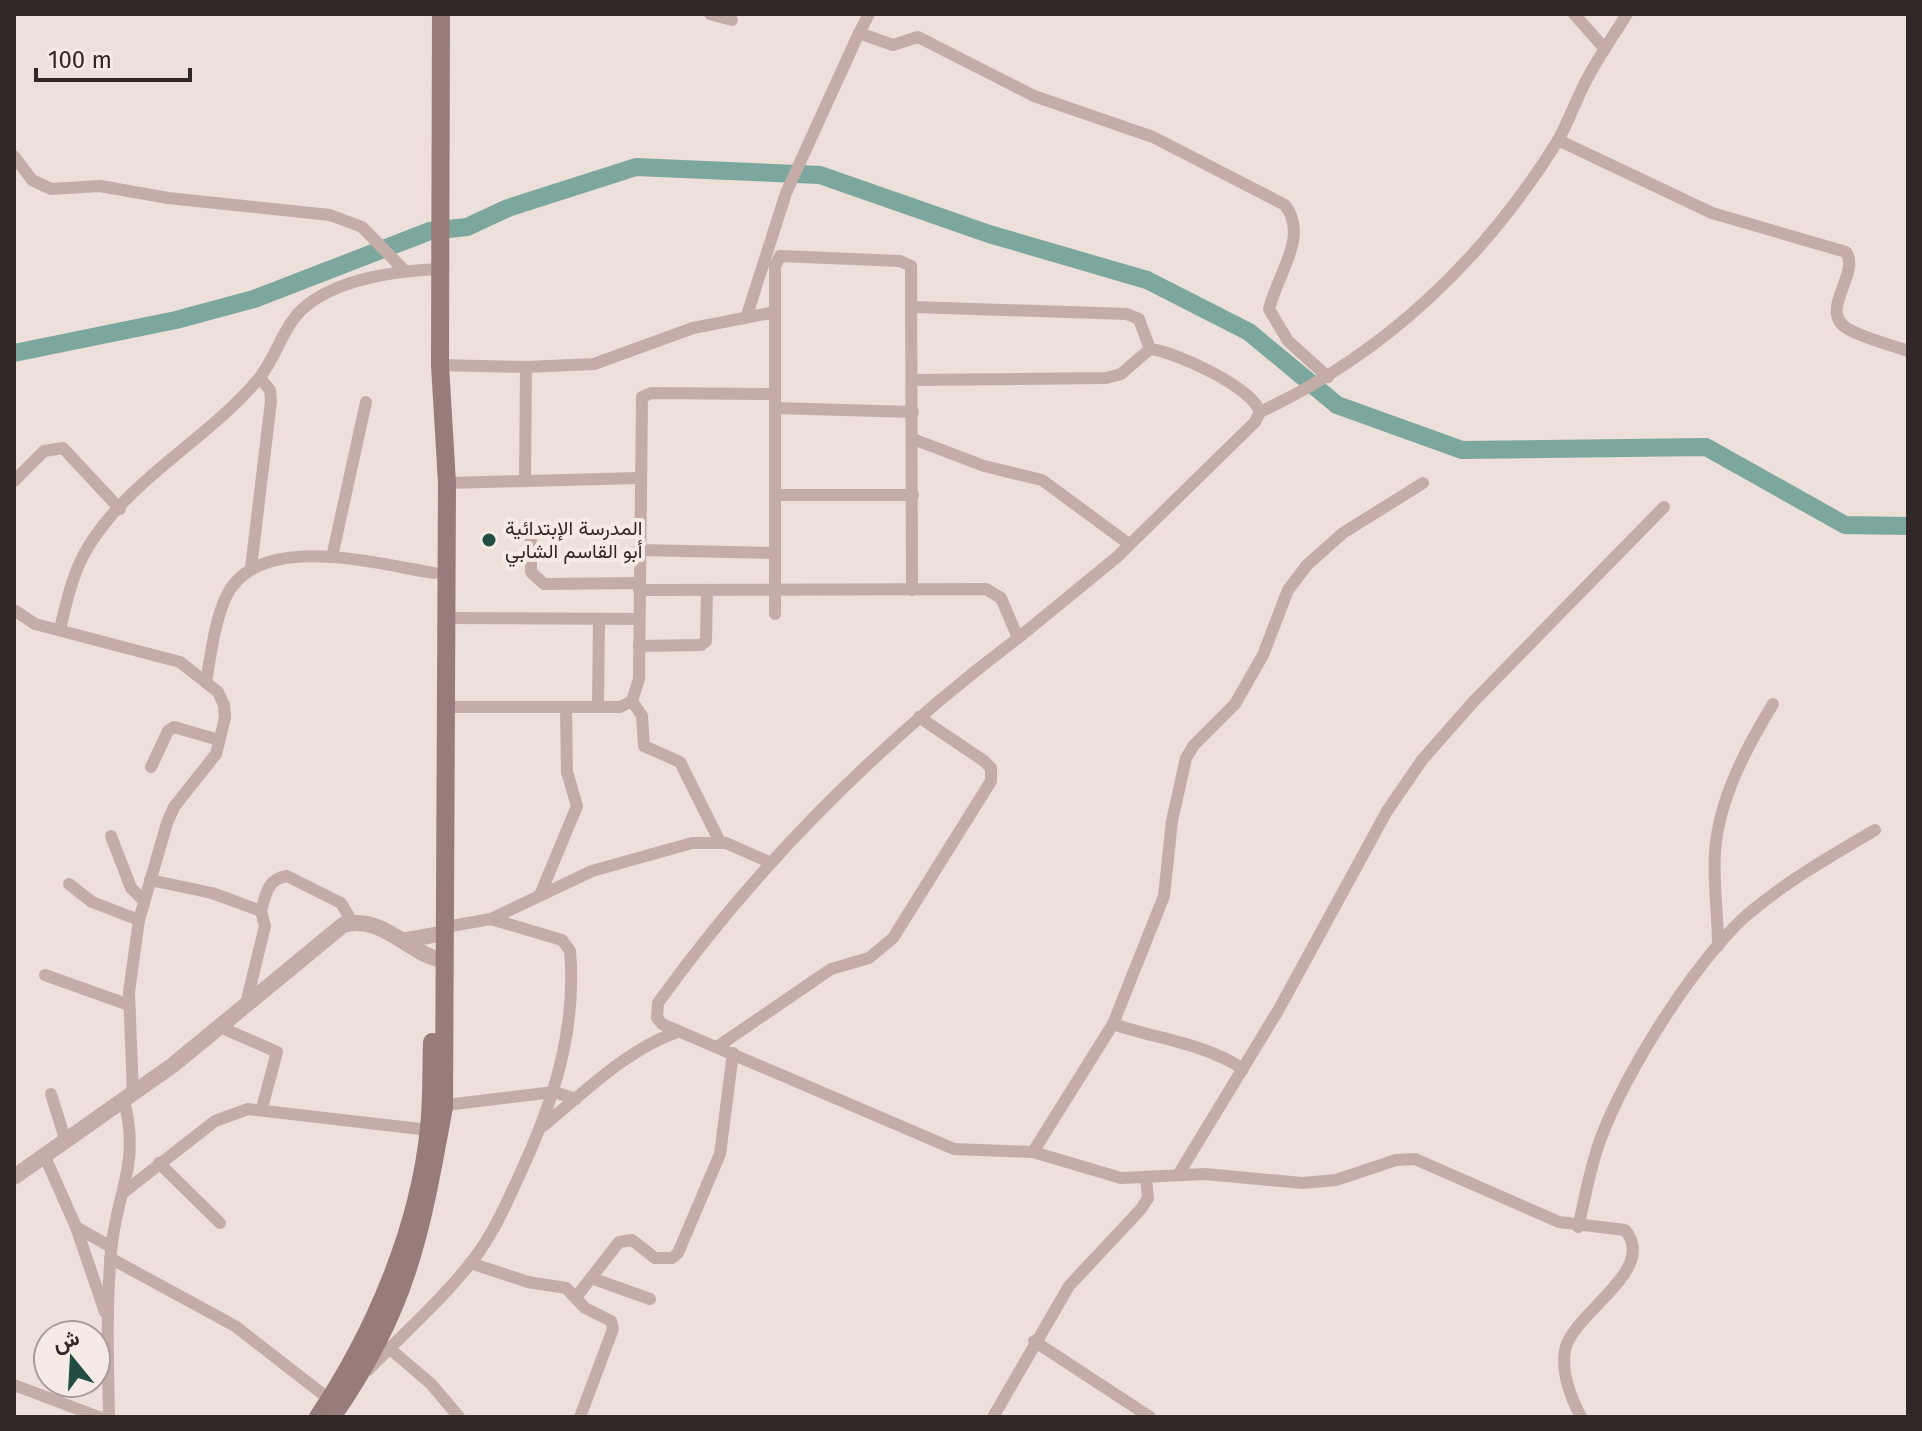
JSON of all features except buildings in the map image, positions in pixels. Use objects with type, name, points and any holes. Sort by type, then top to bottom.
[{"type":"main road","points":[[318,1417],[360,1378],[393,1314],[410,1269],[433,1177],[446,707],[447,483],[446,441],[441,412],[439,269],[441,14]]},
{"type":"main road","points":[[441,412],[435,440],[434,573],[442,931]]},
{"type":"main road","points":[[330,1408],[379,1307],[395,1264],[421,1176],[429,1130],[437,1106]]},
{"type":"street","points":[[710,14],[732,20]]},
{"type":"street","points":[[747,315],[786,193],[869,14]]},
{"type":"street","points":[[1574,14],[1605,49]]},
{"type":"street","points":[[1581,1417],[1567,1382],[1565,1350],[1589,1312],[1630,1266],[1634,1248],[1625,1230],[1578,1227],[1559,1222],[1415,1159],[1396,1160],[1336,1180],[1302,1183],[1178,1175],[1146,1179],[1097,1173],[1033,1152],[954,1149],[733,1053],[677,1032],[657,1018],[658,1003],[769,862],[919,717],[1129,544],[1255,422],[1260,412],[1328,377],[1419,309],[1462,269],[1517,200],[1558,140],[1584,85],[1627,14]]},
{"type":"street","points":[[859,33],[893,45],[918,37],[1034,96],[1153,137],[1285,205],[1295,218],[1296,240],[1277,280],[1269,309],[1288,341],[1328,377]]},
{"type":"street","points":[[1558,140],[1712,213],[1846,252],[1850,265],[1838,303],[1839,319],[1848,329],[1908,351]]},
{"type":"street","points":[[14,156],[32,180],[51,189],[100,186],[168,198],[330,215],[362,227],[405,271]]},
{"type":"street","points":[[775,614],[775,263],[784,256],[907,262],[912,269],[912,590]]},
{"type":"street","points":[[60,629],[74,576],[91,543],[120,509],[260,378],[304,307],[324,295],[405,271],[439,269]]},
{"type":"street","points":[[913,307],[1127,314],[1139,319],[1150,349]]},
{"type":"street","points":[[440,365],[526,367],[594,364],[693,328],[747,315],[775,312]]},
{"type":"street","points":[[1150,349],[1182,359],[1248,393],[1260,412]]},
{"type":"street","points":[[913,380],[1106,378],[1121,374],[1150,349]]},
{"type":"street","points":[[525,481],[526,367]]},
{"type":"street","points":[[206,682],[226,597],[251,568],[271,401],[270,390],[260,378]]},
{"type":"street","points":[[446,707],[620,707],[632,701],[638,691],[640,401],[646,394],[775,394]]},
{"type":"street","points":[[332,557],[366,402]]},
{"type":"street","points":[[775,408],[913,412]]},
{"type":"street","points":[[913,439],[984,466],[1042,480],[1129,544]]},
{"type":"street","points":[[14,481],[44,451],[63,448],[120,509]]},
{"type":"street","points":[[447,483],[639,478]]},
{"type":"street","points":[[1033,1152],[1113,1024],[1168,885],[1169,844],[1186,758],[1194,745],[1235,704],[1263,655],[1288,590],[1307,565],[1343,533],[1423,483]]},
{"type":"street","points":[[775,495],[913,495]]},
{"type":"street","points":[[1178,1175],[1243,1069],[1387,811],[1422,760],[1474,701],[1664,507]]},
{"type":"street","points":[[531,530],[531,572],[544,584],[776,592],[975,588],[993,592],[1006,606],[1018,638]]},
{"type":"street","points":[[638,550],[775,553]]},
{"type":"street","points":[[251,568],[298,556],[332,557],[434,573]]},
{"type":"street","points":[[639,646],[701,645],[706,641],[707,591]]},
{"type":"street","points":[[14,610],[35,624],[180,662],[218,692],[224,705],[225,718],[219,740],[206,770],[174,807],[139,920],[131,966],[129,1005],[128,1098],[132,1145],[111,1253],[107,1319]]},
{"type":"street","points":[[446,618],[639,619]]},
{"type":"street","points":[[598,707],[599,619]]},
{"type":"street","points":[[632,701],[642,716],[644,746],[680,762],[720,842]]},
{"type":"street","points":[[1718,946],[1715,852],[1721,818],[1744,757],[1773,704]]},
{"type":"street","points":[[540,895],[577,806],[567,772],[566,707]]},
{"type":"street","points":[[717,1047],[831,969],[880,952],[893,938],[991,781],[991,768],[984,761],[919,717]]},
{"type":"street","points":[[151,767],[168,731],[174,727],[219,740]]},
{"type":"street","points":[[1578,1227],[1595,1153],[1620,1095],[1669,1012],[1718,946],[1772,895],[1875,830]]},
{"type":"street","points":[[111,836],[131,888],[144,901]]},
{"type":"street","points":[[406,940],[491,919],[592,871],[692,843],[720,842],[741,847],[769,862]]},
{"type":"street","points":[[246,1004],[265,926],[261,911],[269,886],[278,878],[287,876],[341,903],[352,922]]},
{"type":"street","points":[[150,880],[212,893],[261,911]]},
{"type":"street","points":[[69,884],[92,902],[139,920]]},
{"type":"street","points":[[360,1378],[470,1263],[494,1229],[542,1127],[554,1092],[568,1041],[570,951],[562,940],[491,919]]},
{"type":"street","points":[[14,1177],[128,1098],[220,1027],[332,932],[352,922],[367,924],[406,940],[439,960]]},
{"type":"street","points":[[45,975],[129,1005]]},
{"type":"street","points":[[1113,1024],[1162,1040],[1208,1048],[1243,1069]]},
{"type":"street","points":[[220,1027],[276,1051],[277,1061],[262,1108]]},
{"type":"street","points":[[542,1127],[623,1060],[658,1039],[677,1032]]},
{"type":"street","points":[[577,1296],[611,1250],[624,1240],[638,1244],[655,1258],[672,1258],[678,1253],[720,1154],[733,1053]]},
{"type":"street","points":[[437,1106],[554,1092],[576,1099]]},
{"type":"street","points":[[51,1094],[66,1142]]},
{"type":"street","points":[[124,1192],[226,1115],[262,1108],[429,1130]]},
{"type":"street","points":[[45,1157],[76,1227],[107,1319]]},
{"type":"street","points":[[159,1163],[220,1223]]},
{"type":"street","points":[[993,1417],[1034,1341],[1069,1286],[1141,1209],[1148,1198],[1146,1179]]},
{"type":"street","points":[[76,1227],[111,1253],[235,1326],[330,1408]]},
{"type":"street","points":[[470,1263],[528,1282],[566,1288],[577,1296],[585,1308],[613,1324],[580,1417]]},
{"type":"street","points":[[591,1278],[650,1299]]},
{"type":"street","points":[[1034,1341],[1132,1412],[1150,1417]]},
{"type":"street","points":[[389,1348],[431,1384],[459,1417]]},
{"type":"street","points":[[14,1385],[99,1417]]},
{"type":"waterway","points":[[14,353],[176,320],[254,299],[430,231],[467,227],[508,208],[636,167],[820,175],[989,234],[1147,280],[1249,332],[1337,405],[1462,450],[1706,447],[1845,525],[1908,526]]},
{"type":"place","name":"المدرسة الإبتدائية أبو القاسم الشابي","points":[[489,540]]}]
